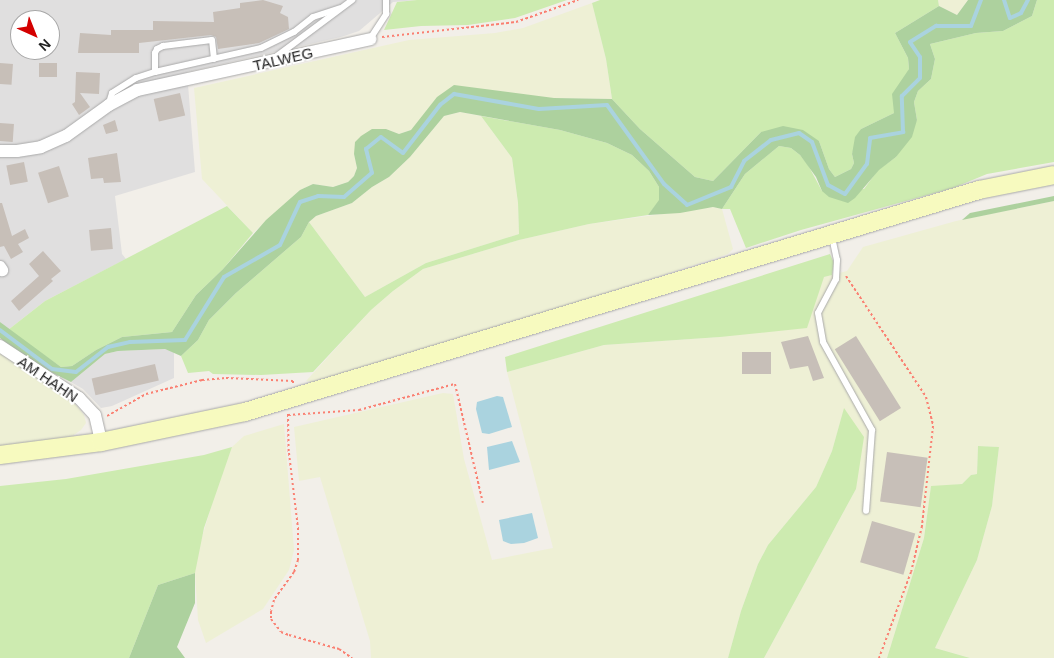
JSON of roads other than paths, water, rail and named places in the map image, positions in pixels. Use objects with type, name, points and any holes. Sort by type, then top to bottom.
[{"type":"main road","points":[[0,455],[101,442],[200,422],[290,407],[831,235],[979,190],[1054,176]]},
{"type":"street","name":"TALWEG","points":[[0,151],[17,151],[41,146],[66,136],[108,105],[137,90],[370,39]]},
{"type":"street","name":"AM HAHN","points":[[0,346],[79,398],[98,421],[101,442]]},
{"type":"lane","points":[[269,62],[352,0]]},
{"type":"lane","points":[[370,39],[386,14],[386,0]]},
{"type":"lane","points":[[108,105],[112,93],[116,89],[155,72],[268,45],[294,32],[313,17],[340,8]]},
{"type":"lane","points":[[155,72],[156,49],[163,46],[212,40],[214,59]]},
{"type":"lane","points":[[831,235],[838,260],[836,279],[818,313],[823,342],[872,430],[866,511]]},
{"type":"water","points":[[497,396],[503,397],[512,427],[489,434],[482,433],[476,409],[477,402]]},
{"type":"water","points":[[512,441],[520,462],[489,470],[487,447]]},
{"type":"water","points":[[532,513],[538,538],[524,543],[511,544],[503,541],[499,520]]},
{"type":"waterway","points":[[0,330],[52,369],[76,372],[108,347],[130,342],[185,340],[224,277],[280,245],[300,202],[318,196],[344,197],[372,173],[366,149],[381,137],[403,153],[440,105],[454,94],[539,109],[607,105],[664,184],[687,205],[731,187],[744,161],[771,140],[799,133],[812,142],[828,185],[845,194],[867,164],[870,138],[903,132],[902,96],[920,78],[920,57],[910,42],[936,26],[971,26],[981,0]]},
{"type":"waterway","points":[[1004,0],[1010,18],[1021,13],[1028,0]]}]
